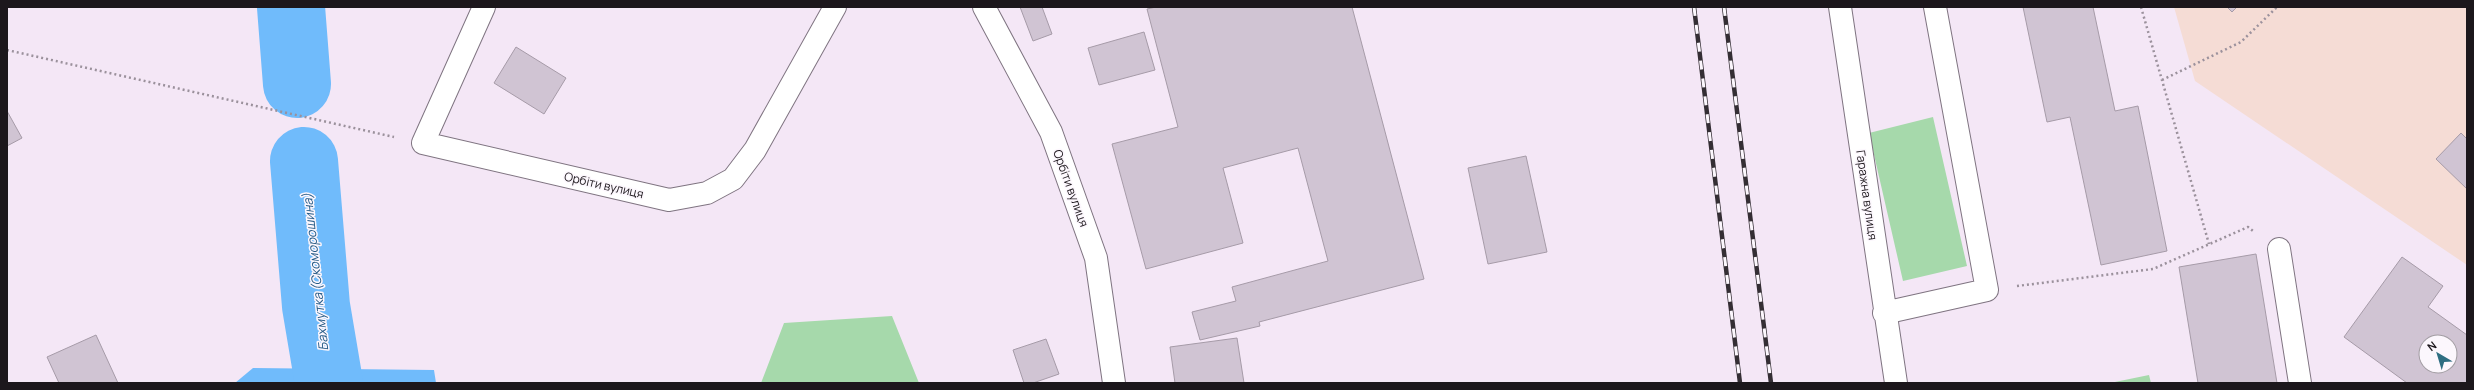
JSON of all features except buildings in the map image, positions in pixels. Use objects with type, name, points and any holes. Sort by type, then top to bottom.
[{"type":"street","points":[[423,143],[484,7]]},
{"type":"street","name":"Орбіти вулиця","points":[[423,143],[670,200],[707,193],[732,179],[755,150],[835,7]]},
{"type":"street","name":"Орбіти вулиця","points":[[984,7],[1051,132],[1096,258],[1114,383]]},
{"type":"street","name":"Гаражна вулиця","points":[[1840,7],[1884,313],[1896,383]]},
{"type":"street","points":[[1884,313],[1987,290],[1935,7]]},
{"type":"street","points":[[2279,249],[2300,383]]},
{"type":"path","points":[[2141,7],[2209,244]]},
{"type":"path","points":[[2162,80],[2241,42],[2277,7]]},
{"type":"path","points":[[7,50],[423,143]]},
{"type":"path","points":[[1987,290],[2153,269],[2248,227],[2279,249]]},
{"type":"shaded area","points":[[2174,7],[2467,7],[2467,265],[2195,81]]},
{"type":"green space","points":[[1933,117],[1967,266],[1903,281],[1869,133]]},
{"type":"green space","points":[[892,316],[919,383],[761,383],[784,323]]},
{"type":"green space","points":[[2149,375],[2151,383],[2110,383]]},
{"type":"water","points":[[253,368],[434,370],[436,383],[235,383]]},
{"type":"waterway","name":"Бахмутка (Скоморошина)","points":[[291,7],[297,84]]},
{"type":"waterway","name":"Бахмутка (Скоморошина)","points":[[304,161],[316,306],[329,383]]},
{"type":"railway","points":[[1694,7],[1740,383]]},
{"type":"railway","points":[[1724,7],[1771,383]]}]
